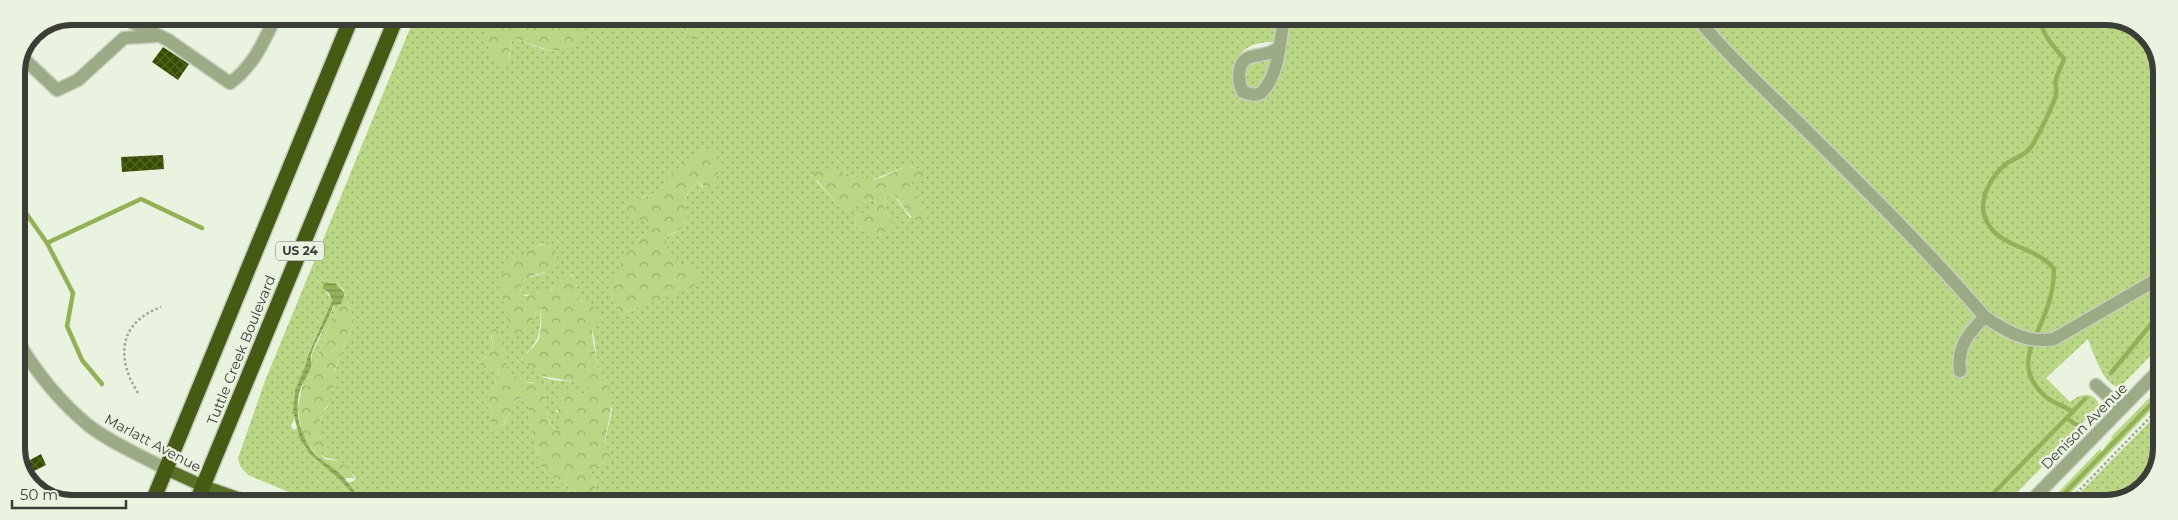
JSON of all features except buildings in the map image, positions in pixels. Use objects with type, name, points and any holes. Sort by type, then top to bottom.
[{"type":"highway","name":"Tuttle Creek Boulevard","points":[[155,495],[348,25]]},
{"type":"highway","name":"Tuttle Creek Boulevard","points":[[199,495],[393,25]]},
{"type":"main road","name":"Marlatt Avenue","points":[[166,469],[203,486],[229,495]]},
{"type":"street","points":[[137,25],[168,40],[230,83],[243,74],[261,48],[272,25]]},
{"type":"street","points":[[1278,48],[1282,25]]},
{"type":"street","points":[[1703,25],[1754,81],[1923,250],[1985,317],[2028,340],[2042,341],[2054,339],[2153,282]]},
{"type":"street","points":[[27,61],[57,90],[78,80],[124,38],[159,36]]},
{"type":"street","points":[[1960,371],[1959,359],[1964,340],[1972,328],[1985,317]]},
{"type":"street","name":"Marlatt Avenue","points":[[25,355],[53,392],[89,426],[166,469]]},
{"type":"street","name":"Denison Avenue","points":[[2037,495],[2153,376]]},
{"type":"street","points":[[2096,385],[2122,408]]},
{"type":"path","points":[[138,393],[130,380],[123,353],[127,334],[136,322],[148,312],[161,307]]},
{"type":"path","points":[[2075,495],[2153,414]]},
{"type":"green space","points":[[411,25],[486,25],[488,46],[509,59],[512,41],[516,39],[542,49],[554,51],[560,25],[681,25],[686,34],[701,33],[701,25],[1277,25],[1273,42],[1260,43],[1248,48],[1243,51],[1236,62],[1237,83],[1242,97],[1251,100],[1263,98],[1273,88],[1287,25],[2106,25],[2121,27],[2137,37],[2147,49],[2153,69],[2153,353],[2120,387],[2114,385],[2104,375],[2088,339],[2046,378],[2070,402],[2078,397],[2087,395],[2094,398],[2100,407],[2080,425],[2070,418],[2068,420],[2078,430],[2015,495],[592,495],[596,486],[591,472],[600,465],[612,410],[608,381],[597,367],[595,342],[585,302],[578,299],[577,287],[572,274],[560,281],[552,291],[550,289],[522,296],[521,286],[527,278],[545,273],[543,243],[522,256],[500,277],[502,294],[508,306],[531,325],[538,307],[541,307],[538,337],[527,353],[529,366],[544,377],[552,380],[577,382],[588,387],[592,392],[585,395],[569,388],[556,411],[560,415],[562,429],[558,430],[548,419],[545,394],[533,382],[526,382],[508,372],[506,366],[507,359],[491,334],[493,349],[480,364],[490,371],[499,369],[492,393],[485,400],[492,410],[490,429],[494,433],[506,421],[515,401],[522,398],[528,404],[529,422],[542,468],[547,475],[559,480],[580,495],[359,495],[347,482],[353,482],[356,478],[348,468],[334,459],[323,457],[313,448],[315,446],[326,453],[325,445],[315,434],[321,437],[319,426],[323,411],[328,407],[333,387],[337,382],[334,373],[354,322],[344,290],[333,282],[325,282],[325,290],[332,301],[308,354],[294,394],[294,420],[291,425],[293,430],[297,428],[305,448],[354,495],[296,495],[248,475],[240,466],[238,458],[265,381]],"holes":[[[706,149],[703,188],[698,181],[691,189],[686,202],[686,223],[681,230],[667,236],[666,241],[667,251],[671,259],[683,266],[694,287],[626,313],[615,306],[609,289],[638,239],[650,229],[650,225],[642,219],[641,197],[656,194],[668,177],[700,151]],[[908,167],[920,169],[909,187],[925,208],[910,218],[893,194],[888,195],[883,205],[893,224],[889,231],[874,237],[854,225],[855,218],[860,214],[875,209],[877,202],[869,200],[846,210],[839,206],[816,181],[844,172],[854,177],[870,179]]]},
{"type":"green space","points":[[485,25],[579,25],[588,30],[587,36],[567,48],[559,50],[544,49],[516,39],[512,41],[507,65],[495,59],[489,48]]},
{"type":"green space","points":[[681,25],[701,25],[701,33],[697,39],[692,39],[686,34]]},
{"type":"green space","points":[[1272,59],[1268,71],[1258,89],[1246,86],[1246,69],[1250,63]]},
{"type":"green space","points":[[706,149],[713,151],[718,161],[719,166],[715,182],[706,189],[698,181],[691,188],[686,201],[687,221],[685,226],[667,236],[666,246],[671,258],[699,274],[699,278],[694,287],[688,290],[635,308],[621,315],[615,306],[609,289],[629,249],[650,228],[650,225],[626,213],[626,205],[636,199],[656,194],[668,177],[700,151]]},
{"type":"green space","points":[[908,167],[920,169],[924,174],[923,177],[912,182],[909,187],[925,208],[928,218],[919,222],[908,213],[893,194],[888,195],[883,205],[893,224],[889,231],[874,237],[854,225],[855,218],[860,214],[875,209],[877,202],[869,200],[846,210],[839,206],[813,176],[818,169],[825,169],[858,177],[877,179]]},
{"type":"green space","points":[[547,242],[556,252],[554,266],[546,272],[526,279],[521,286],[522,296],[527,296],[543,286],[552,291],[566,271],[570,273],[577,286],[578,299],[599,313],[597,321],[592,325],[592,331],[597,367],[608,381],[612,402],[605,441],[610,456],[610,464],[600,465],[591,472],[596,486],[592,495],[581,495],[559,480],[547,475],[542,468],[529,422],[528,404],[522,398],[516,400],[513,404],[499,430],[494,433],[490,429],[492,411],[486,406],[485,400],[492,393],[499,370],[482,372],[480,364],[493,349],[491,328],[496,329],[505,344],[508,372],[526,382],[542,385],[547,416],[553,427],[558,430],[562,428],[557,406],[560,391],[569,388],[585,395],[591,392],[577,382],[546,377],[537,374],[530,368],[526,357],[539,338],[541,307],[538,307],[531,325],[521,336],[511,334],[508,326],[507,305],[500,295],[500,277],[511,260]]},
{"type":"green space","points":[[344,295],[346,296],[354,322],[334,372],[337,382],[333,387],[330,403],[323,411],[319,426],[323,436],[315,434],[328,448],[329,453],[315,446],[313,448],[325,459],[340,461],[350,470],[354,478],[346,478],[346,481],[322,461],[305,441],[302,436],[298,408],[303,381],[309,374],[311,364],[317,360],[328,326]]},
{"type":"green space","points":[[335,304],[339,305],[328,326],[317,360],[311,364],[312,354]]},
{"type":"green space","points":[[2153,394],[2153,408],[2069,495],[2056,495],[2100,449],[2103,452],[2111,437]]},
{"type":"green space","points":[[2153,418],[2151,463],[2141,479],[2132,487],[2115,494],[2078,495]]},
{"type":"shaded area","points":[[325,282],[335,283],[345,293],[341,304],[333,306],[311,355],[311,367],[301,387],[299,396],[298,414],[302,432],[310,448],[321,460],[338,472],[358,495],[354,495],[340,480],[309,453],[300,439],[293,412],[295,390],[332,301],[329,293],[322,288]]},
{"type":"waterway","points":[[2042,25],[2052,45],[2064,59],[2057,77],[2056,95],[2046,120],[2033,144],[2028,151],[2006,164],[1995,175],[1990,182],[1983,206],[1987,222],[1993,231],[2010,242],[2039,256],[2054,269],[2049,301],[2032,344],[2028,365],[2030,375],[2036,386],[2046,397],[2073,412]]},
{"type":"waterway","points":[[47,243],[141,199],[202,228]]},
{"type":"waterway","points":[[25,212],[47,243],[73,293],[67,326],[82,360],[102,384]]},
{"type":"waterway","points":[[2111,373],[2153,322]]},
{"type":"waterway","points":[[1992,495],[2085,399]]},
{"type":"waterway","points":[[2063,495],[2153,402]]},
{"type":"waterway","points":[[2067,418],[2081,426]]}]
